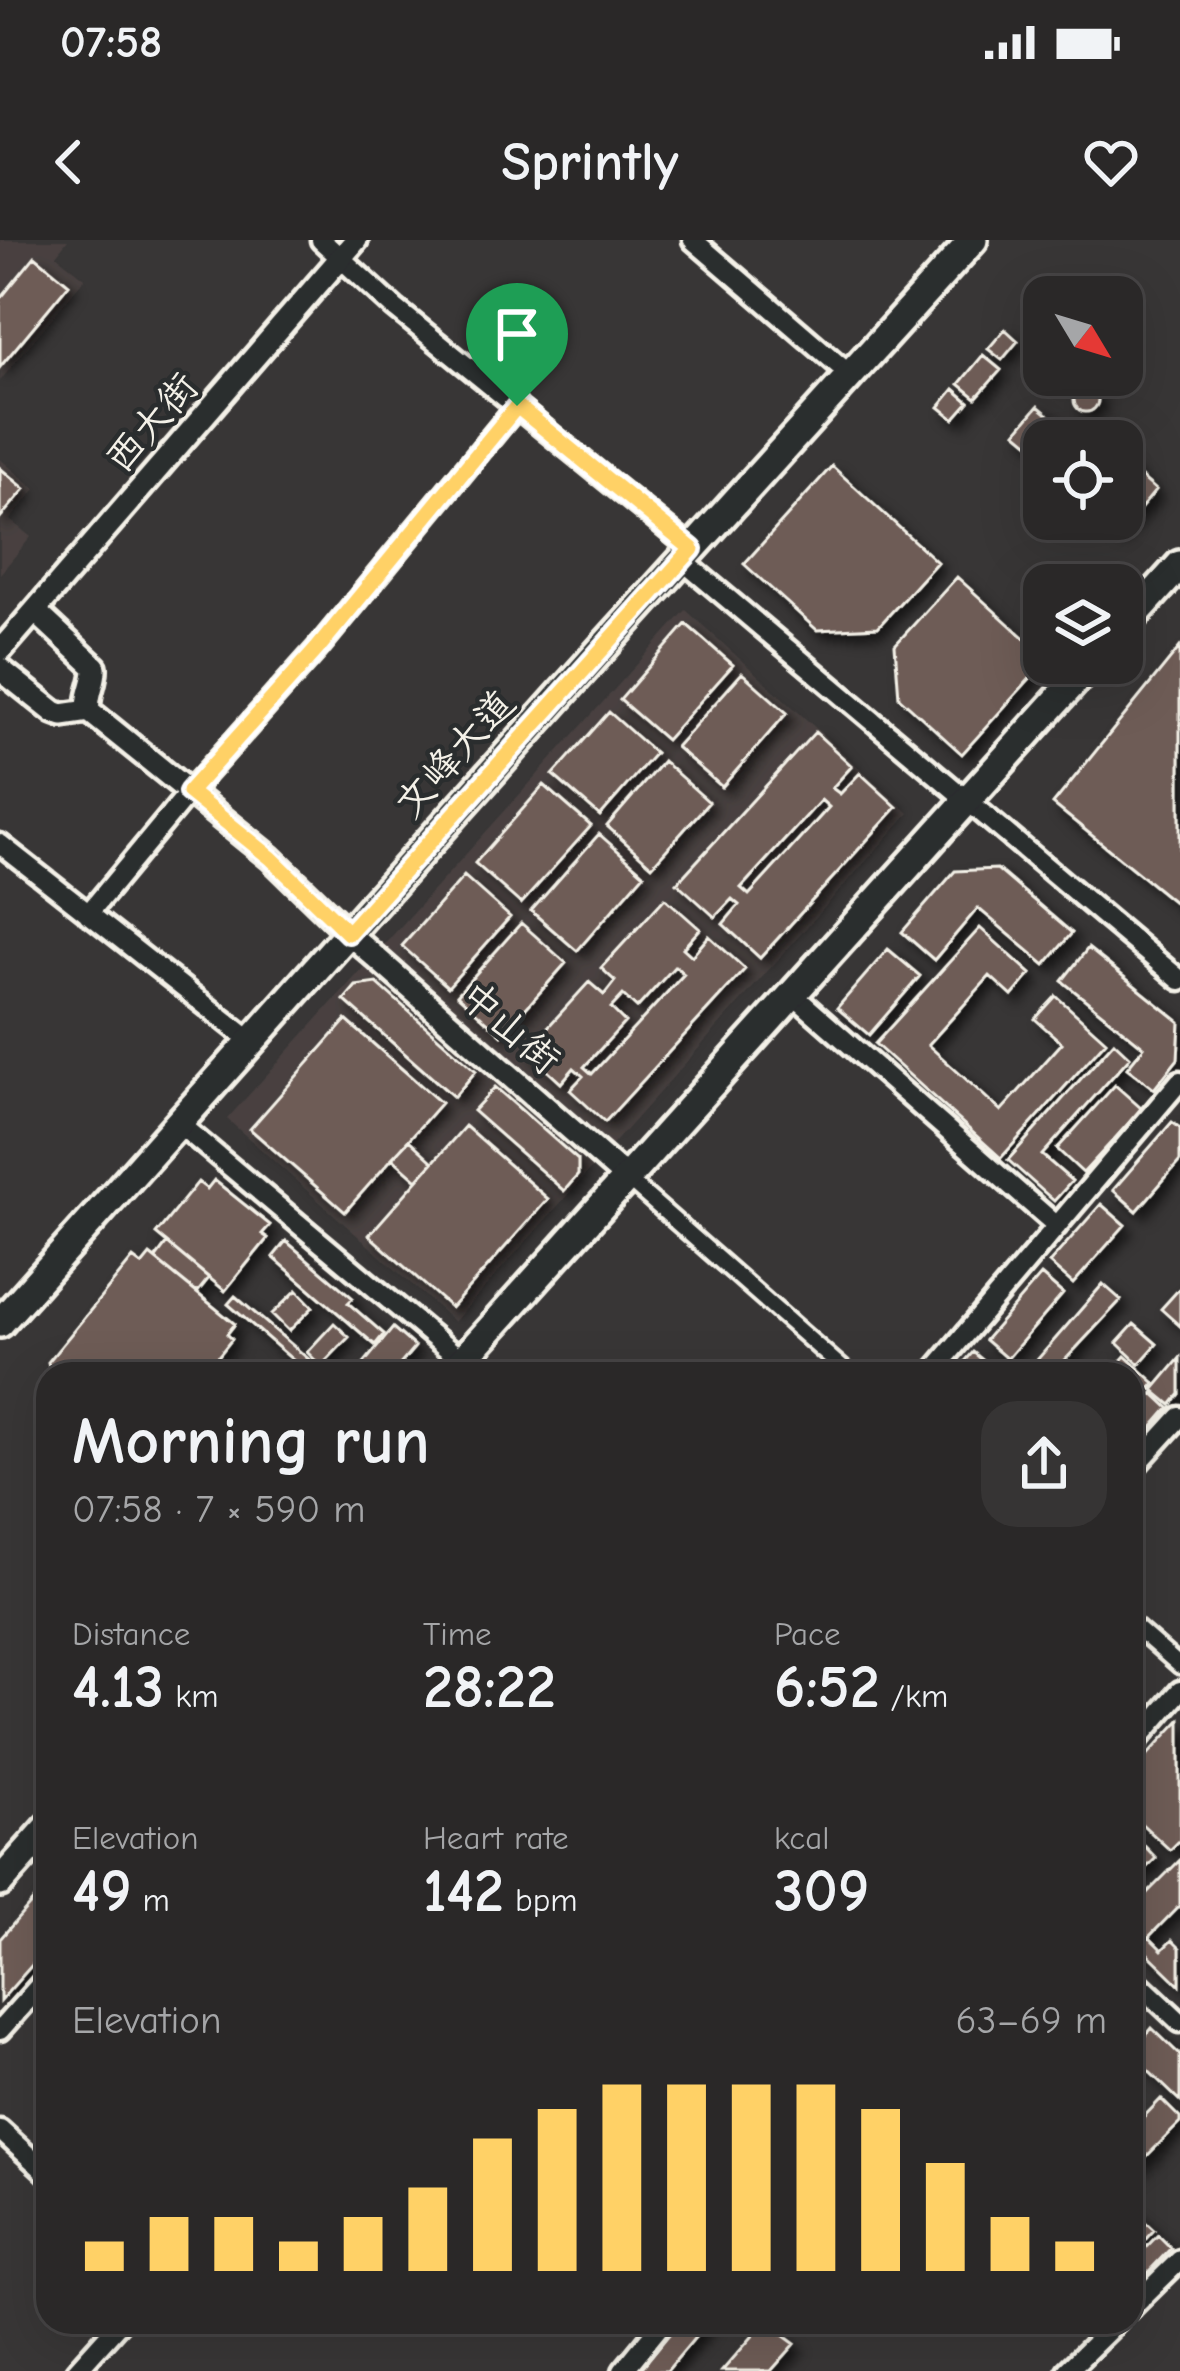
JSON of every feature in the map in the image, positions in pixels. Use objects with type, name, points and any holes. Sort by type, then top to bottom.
[{"type":"main road","name":"文峰大道","points":[[0,1323],[973,240]]},
{"type":"main road","points":[[1143,605],[1180,565]]},
{"type":"main road","points":[[470,1362],[626,1177],[1072,684]]},
{"type":"main road","points":[[0,1882],[36,1842]]},
{"type":"street","points":[[321,240],[687,554],[965,802],[1180,980]]},
{"type":"street","name":"西大街","points":[[2,645],[356,240]]},
{"type":"street","points":[[693,240],[849,374]]},
{"type":"street","points":[[88,914],[317,649],[517,406]]},
{"type":"street","points":[[0,669],[54,712],[88,711],[86,697],[96,678],[95,667],[35,611]]},
{"type":"street","name":"中山街","points":[[88,711],[271,858],[348,933],[626,1177]]},
{"type":"street","points":[[0,844],[251,1041]]},
{"type":"street","points":[[791,993],[1057,1226]]},
{"type":"street","points":[[941,1362],[1180,1081]]},
{"type":"street","points":[[178,1123],[454,1362]]},
{"type":"street","points":[[626,1177],[835,1362]]},
{"type":"street","points":[[1143,1458],[1180,1417]]},
{"type":"street","points":[[1143,1634],[1180,1666]]},
{"type":"street","points":[[1143,1733],[1180,1691]]},
{"type":"street","points":[[1143,1987],[1180,2022]]},
{"type":"street","points":[[0,2030],[36,1990]]},
{"type":"street","points":[[0,2130],[36,2163]]},
{"type":"street","points":[[1143,2296],[1180,2260]]},
{"type":"street","points":[[76,2371],[109,2334]]},
{"type":"street","points":[[623,2371],[653,2334]]},
{"type":"street","points":[[1072,2369],[1106,2334]]},
{"type":"shaded area","points":[[0,240],[68,240],[56,255],[85,278],[0,381]]},
{"type":"shaded area","points":[[0,459],[36,489],[10,520],[31,537],[0,574]]},
{"type":"shaded area","points":[[686,610],[909,813],[454,1322],[227,1119]]},
{"type":"building","points":[[35,256],[69,284],[0,367],[0,299]]},
{"type":"building","points":[[1005,329],[1018,341],[1002,360],[988,349]]},
{"type":"building","points":[[983,355],[1001,370],[976,398],[959,384]]},
{"type":"building","points":[[954,389],[969,402],[954,419],[939,407]]},
{"type":"building","points":[[1075,396],[1097,396],[1091,411],[1075,405]]},
{"type":"building","points":[[1038,406],[1055,420],[1026,420]]},
{"type":"building","points":[[832,466],[937,562],[878,627],[817,630],[744,564]]},
{"type":"building","points":[[0,468],[25,489],[0,518]]},
{"type":"building","points":[[1143,479],[1156,490],[1143,506]]},
{"type":"building","points":[[957,577],[1023,637],[1025,684],[962,754],[899,697],[895,645]]},
{"type":"building","points":[[686,624],[733,665],[666,740],[620,700]]},
{"type":"building","points":[[1180,647],[1180,907],[1053,804]]},
{"type":"building","points":[[742,673],[787,713],[722,787],[676,747]]},
{"type":"building","points":[[609,712],[655,753],[600,816],[553,775]]},
{"type":"building","points":[[815,732],[852,766],[832,788],[840,794],[860,773],[897,807],[760,958],[723,924],[739,905],[732,899],[715,917],[677,883]],"holes":[[[821,800],[829,807],[749,895],[741,888]]]},
{"type":"building","points":[[663,761],[709,802],[652,866],[607,826]]},
{"type":"building","points":[[544,785],[591,826],[521,904],[475,863]]},
{"type":"building","points":[[599,834],[644,874],[577,951],[531,911]]},
{"type":"building","points":[[997,869],[1072,933],[1045,965],[978,908],[934,960],[902,932],[955,871]]},
{"type":"building","points":[[464,876],[510,917],[448,987],[402,946]]},
{"type":"building","points":[[665,898],[700,929],[683,948],[692,956],[709,936],[745,969],[605,1122],[570,1090],[583,1076],[574,1068],[561,1083],[526,1051],[589,982],[604,995],[615,981],[601,968]],"holes":[[[675,966],[684,974],[592,1074],[584,1067],[625,1022],[611,1008],[623,995],[637,1008]]]},
{"type":"building","points":[[521,923],[566,963],[502,1035],[457,995]]},
{"type":"building","points":[[980,928],[1031,974],[1012,996],[990,976],[928,1045],[1001,1111],[1062,1043],[1035,1019],[1056,996],[1106,1041],[1001,1158],[875,1044]]},
{"type":"building","points":[[1088,948],[1180,1022],[1178,1059],[1154,1089],[1127,1068],[1144,1047],[1062,981]]},
{"type":"building","points":[[888,949],[920,976],[869,1035],[837,1008]]},
{"type":"building","points":[[377,983],[476,1071],[454,1097],[344,1000],[356,986]]},
{"type":"building","points":[[346,1020],[441,1103],[345,1212],[250,1129]]},
{"type":"building","points":[[1114,1042],[1130,1057],[1042,1155],[1072,1181],[1054,1201],[1008,1160]]},
{"type":"building","points":[[1115,1085],[1142,1109],[1083,1173],[1057,1149]]},
{"type":"building","points":[[495,1087],[578,1160],[578,1175],[564,1191],[473,1111]]},
{"type":"building","points":[[1172,1122],[1180,1128],[1180,1161],[1137,1211],[1113,1190]]},
{"type":"building","points":[[465,1126],[548,1199],[451,1308],[369,1235]]},
{"type":"building","points":[[409,1140],[433,1162],[417,1180],[392,1158]]},
{"type":"building","points":[[214,1180],[270,1225],[262,1234],[268,1238],[225,1291],[156,1234],[198,1182],[207,1189]]},
{"type":"building","points":[[1101,1204],[1125,1225],[1073,1284],[1049,1263]]},
{"type":"building","points":[[286,1241],[353,1298],[348,1303],[384,1334],[375,1345],[273,1257]]},
{"type":"building","points":[[167,1243],[209,1278],[197,1293],[155,1259]]},
{"type":"building","points":[[150,1255],[235,1324],[227,1334],[232,1339],[214,1362],[48,1362],[133,1258],[142,1265]]},
{"type":"building","points":[[1041,1275],[1063,1294],[1007,1359],[985,1340]]},
{"type":"building","points":[[1103,1284],[1121,1300],[1063,1362],[1035,1362]]},
{"type":"building","points":[[1180,1288],[1180,1326],[1161,1309]]},
{"type":"building","points":[[297,1290],[313,1307],[289,1331],[272,1314]]},
{"type":"building","points":[[235,1296],[312,1362],[295,1362],[228,1304]]},
{"type":"building","points":[[334,1323],[349,1337],[325,1362],[317,1362],[307,1352]]},
{"type":"building","points":[[1134,1324],[1157,1344],[1137,1362],[1117,1343]]},
{"type":"building","points":[[393,1328],[415,1347],[402,1362],[365,1362]]},
{"type":"building","points":[[973,1352],[985,1362],[964,1362]]},
{"type":"building","points":[[1180,1358],[1180,1394],[1171,1405],[1153,1390]]},
{"type":"building","points":[[1143,1372],[1155,1383],[1143,1393]]},
{"type":"building","points":[[1153,1393],[1169,1408],[1143,1438],[1143,1404]]},
{"type":"building","points":[[1180,1720],[1180,1840],[1170,1850],[1143,1825],[1143,1760]]},
{"type":"building","points":[[1143,1844],[1156,1858],[1143,1871]]},
{"type":"building","points":[[1180,1860],[1180,1905],[1143,1943],[1143,1897]]},
{"type":"building","points":[[36,1898],[36,1960],[0,2001],[0,1939]]},
{"type":"building","points":[[1149,1937],[1162,1950],[1172,1940],[1180,1948],[1180,1985],[1143,1949]]},
{"type":"building","points":[[1152,2028],[1180,2055],[1180,2101],[1143,2066],[1143,2039]]},
{"type":"building","points":[[1161,2099],[1180,2123],[1143,2160],[1143,2118]]},
{"type":"building","points":[[1143,2220],[1154,2230],[1143,2242]]},
{"type":"building","points":[[1158,2235],[1171,2248],[1143,2277],[1143,2251]]},
{"type":"building","points":[[669,2334],[698,2334],[667,2371],[639,2371]]},
{"type":"building","points":[[754,2334],[781,2334],[795,2344],[771,2371],[722,2371]]},
{"type":"route","points":[[517,406],[692,549],[348,933],[271,858],[189,792],[317,649],[517,406]]}]
